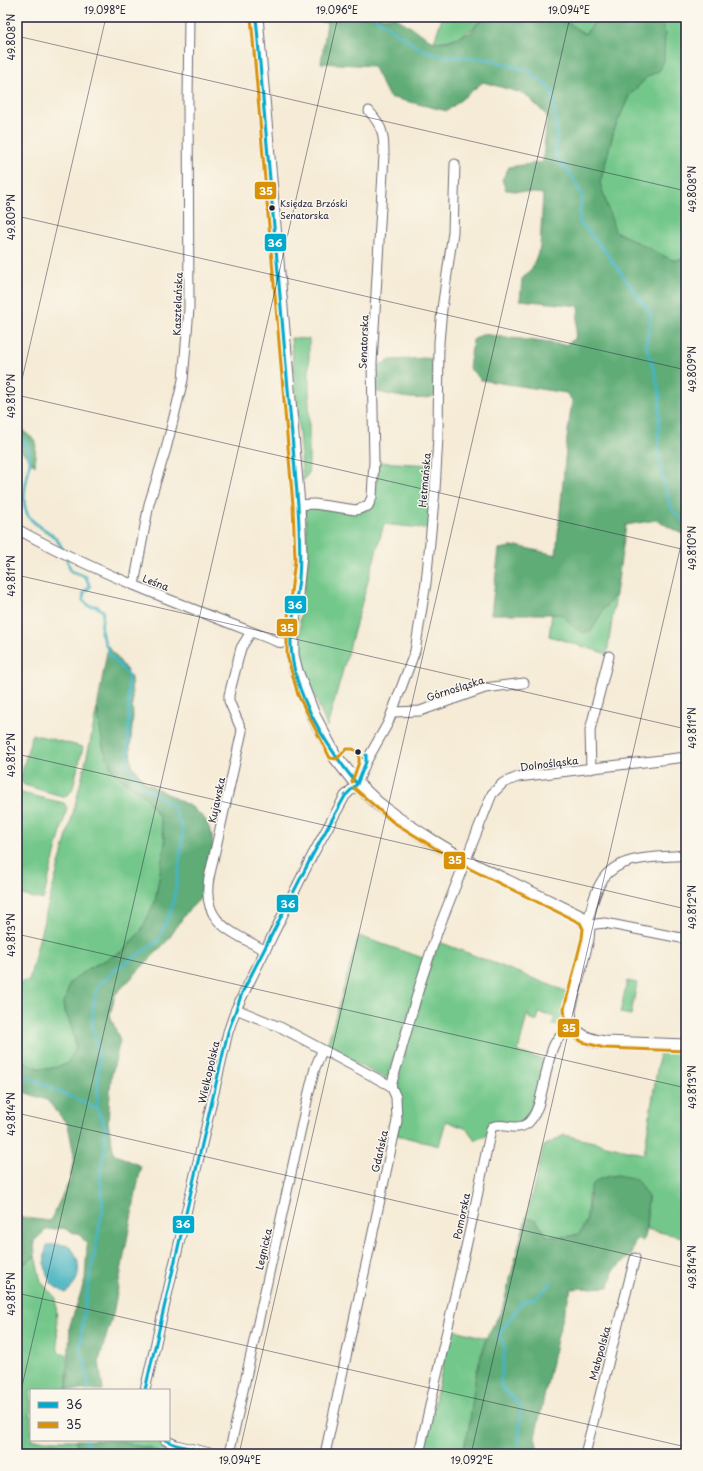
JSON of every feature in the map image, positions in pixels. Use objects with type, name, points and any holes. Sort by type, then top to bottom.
[{"type":"street","name":"Kasztelańska","points":[[134,585],[149,504],[166,449],[182,380],[189,309],[189,17]]},
{"type":"street","points":[[256,17],[298,505],[300,555],[291,644],[296,671],[313,715],[334,755],[357,784],[396,818],[465,861],[581,916],[587,925]]},
{"type":"street","name":"Senatorska","points":[[298,505],[314,504],[356,510],[363,509],[368,506],[372,497],[374,461],[372,363],[384,135],[380,125],[369,111]]},
{"type":"street","name":"Hetmańska","points":[[357,784],[366,762],[393,712],[415,651],[426,583],[438,436],[439,342],[453,232],[455,164]]},
{"type":"street","name":"Leśna","points":[[17,529],[62,553],[134,585],[251,632],[278,642],[291,644]]},
{"type":"street","name":"Kujawska","points":[[251,632],[241,648],[229,695],[229,701],[242,730],[209,878],[207,895],[212,913],[219,923],[264,950]]},
{"type":"street","name":"Dolnośląska","points":[[591,769],[590,730],[609,656]]},
{"type":"street","name":"Górnośląska","points":[[393,712],[420,711],[485,688],[524,683]]},
{"type":"street","name":"Dolnośląska","points":[[465,861],[492,794],[504,783],[518,777],[686,757]]},
{"type":"street","name":"Wielkopolska","points":[[145,1389],[228,1032],[236,1009],[264,950],[345,796],[357,784]]},
{"type":"street","points":[[686,855],[636,860],[618,865],[610,871],[599,886],[587,925],[587,939],[569,1010],[572,1027],[580,1036],[592,1041],[686,1046]]},
{"type":"street","points":[[236,1009],[282,1028],[322,1051],[391,1086],[421,981],[438,930],[465,861]]},
{"type":"street","points":[[587,925],[605,923],[686,939]]},
{"type":"street","name":"Pomorska","points":[[419,1454],[472,1224],[491,1129],[492,1127],[498,1125],[519,1127],[532,1119],[542,1092],[552,1049],[559,1037],[572,1027]]},
{"type":"street","name":"Legnicka","points":[[229,1454],[309,1092],[315,1068],[322,1051]]},
{"type":"street","name":"Gdańska","points":[[325,1454],[397,1121],[396,1097],[391,1086]]},
{"type":"street","name":"Małopolska","points":[[584,1454],[635,1258]]},
{"type":"street","points":[[167,1441],[176,1446],[214,1454]]},
{"type":"green space","points":[[313,17],[395,17],[434,42],[448,41],[469,33],[484,17],[558,17],[585,34],[595,22],[595,17],[660,17],[665,33],[664,60],[660,70],[647,77],[629,96],[614,130],[600,183],[615,231],[672,260],[685,259],[686,257],[686,536],[656,520],[626,525],[616,594],[603,610],[592,630],[583,633],[575,628],[561,614],[491,614],[499,549],[517,546],[556,555],[572,400],[566,393],[481,380],[469,368],[473,340],[483,334],[565,345],[575,339],[579,306],[520,300],[522,279],[532,268],[540,247],[543,194],[506,190],[502,180],[509,167],[543,162],[547,116],[525,94],[483,82],[447,111],[389,97],[373,66],[321,63],[327,23],[313,19]]},
{"type":"green space","points":[[442,17],[484,17],[473,28],[456,38],[434,42]]},
{"type":"green space","points":[[558,17],[595,17],[595,22],[585,34]]},
{"type":"green space","points":[[660,17],[686,17],[686,257],[685,259],[672,261],[614,231],[600,183],[614,130],[629,96],[647,77],[660,70],[665,33]]},
{"type":"green space","points":[[291,338],[309,339],[309,465],[308,474],[303,481]]},
{"type":"green space","points":[[424,358],[436,359],[436,395],[415,398],[377,392],[376,366],[391,360]]},
{"type":"green space","points":[[17,426],[36,441],[35,466],[17,446]]},
{"type":"green space","points":[[378,462],[434,465],[429,529],[384,524],[327,727],[306,674],[301,655],[300,620],[308,560],[305,507],[348,512],[369,510],[373,505]]},
{"type":"green space","points":[[616,594],[607,654],[549,636],[552,614],[561,614],[575,628],[592,630],[603,610]]},
{"type":"green space","points":[[108,646],[131,678],[133,716],[130,750],[132,765],[145,782],[193,808],[205,819],[212,834],[213,849],[204,895],[186,913],[168,940],[115,995],[110,1015],[120,1041],[111,1078],[108,1123],[114,1154],[141,1166],[113,1314],[99,1361],[103,1389],[67,1389],[70,1325],[85,1280],[87,1245],[81,1236],[63,1228],[46,1230],[34,1241],[35,1256],[20,1267],[17,1265],[17,1217],[50,1221],[70,1180],[74,1155],[68,1125],[47,1100],[17,1090],[17,1057],[30,1065],[46,1069],[67,1064],[76,1048],[72,1028],[63,1006],[70,983],[86,970],[123,951],[141,931],[155,902],[165,842],[160,818],[144,795],[113,772],[103,747],[97,708]]},
{"type":"green space","points":[[97,708],[103,747],[113,772],[144,795],[160,818],[165,842],[155,902],[141,931],[123,951],[86,970],[63,1006],[72,1028],[76,1049],[67,1064],[46,1069],[30,1065],[17,1057],[17,982],[29,981],[46,912],[74,811]]},
{"type":"green space","points":[[32,734],[83,747],[72,791],[65,797],[24,785],[20,780]]},
{"type":"green space","points":[[17,792],[64,803],[67,808],[43,900],[17,894]]},
{"type":"green space","points":[[359,936],[426,959],[389,1076],[385,1078],[326,1049]]},
{"type":"green space","points":[[437,941],[568,992],[565,1024],[558,1026],[552,1025],[555,1017],[539,1013],[537,1021],[529,1018],[529,1015],[527,1015],[518,1052],[546,1060],[537,1097],[528,1117],[519,1125],[498,1123],[486,1136],[475,1140],[467,1129],[446,1121],[439,1146],[397,1135],[400,1100],[396,1084]]},
{"type":"green space","points":[[627,981],[637,983],[631,1015],[620,1013]]},
{"type":"green space","points":[[660,1050],[686,1051],[686,1238],[646,1229],[648,1197],[588,1195],[587,1219],[579,1234],[566,1237],[547,1236],[536,1220],[526,1218],[544,1146],[564,1135],[644,1154]]},
{"type":"green space","points":[[618,1175],[636,1179],[648,1197],[646,1229],[643,1241],[636,1239],[631,1255],[613,1271],[609,1287],[571,1289],[559,1331],[535,1437],[539,1454],[462,1454],[469,1428],[476,1375],[486,1338],[502,1310],[526,1218],[536,1220],[547,1236],[566,1237],[579,1234],[586,1221],[591,1187],[599,1179]]},
{"type":"green space","points":[[35,1256],[41,1282],[56,1298],[58,1352],[67,1354],[67,1389],[30,1389],[30,1441],[75,1441],[81,1454],[17,1454],[17,1265],[20,1267]]},
{"type":"green space","points":[[451,1329],[486,1338],[476,1375],[469,1428],[462,1454],[423,1454]]},
{"type":"green space","points":[[75,1441],[121,1441],[131,1445],[149,1448],[162,1454],[81,1454]]},
{"type":"green space","points":[[121,1441],[158,1441],[172,1450],[186,1454],[162,1454],[149,1448],[131,1445]]},
{"type":"water","points":[[59,1244],[71,1248],[75,1253],[78,1266],[77,1279],[65,1293],[51,1283],[45,1264],[47,1245]]},
{"type":"waterway","points":[[374,17],[420,49],[442,56],[488,59],[530,72],[552,90],[557,130],[555,156],[571,175],[582,194],[579,221],[604,250],[651,314],[646,346],[655,373],[660,396],[658,453],[667,495],[673,511],[686,523]]},
{"type":"waterway","points":[[17,436],[28,444],[30,456],[24,497],[26,512],[34,522],[56,539],[63,550]]},
{"type":"waterway","points":[[66,557],[71,571],[86,577],[90,587],[84,592],[83,600],[89,606],[96,606],[103,611],[101,632],[110,655],[128,675],[129,718],[127,765],[141,785],[173,806],[183,831],[179,869],[172,908],[158,941],[122,965],[98,985],[94,1002],[92,1025],[99,1054],[97,1109],[105,1126],[105,1151],[100,1172],[103,1208],[84,1310],[80,1349],[85,1363],[89,1389]]},
{"type":"waterway","points":[[17,1072],[97,1109]]},
{"type":"waterway","points":[[518,1454],[521,1406],[500,1386],[505,1349],[499,1334],[522,1302],[537,1297],[552,1282]]},
{"type":"waterway","points":[[86,1441],[89,1454]]},
{"type":"transit line","name":"35","points":[[251,17],[293,505],[295,560],[287,625],[287,655],[298,695],[330,758],[337,759],[346,749],[353,749],[359,753],[359,762],[352,782]]},
{"type":"transit line","name":"36","points":[[256,17],[298,505],[300,569],[291,637],[293,664],[305,701],[323,737],[357,784]]},
{"type":"transit line","name":"36","points":[[145,1389],[228,1032],[242,993],[312,856],[345,796],[357,784],[366,762],[366,755]]},
{"type":"transit line","name":"35","points":[[354,788],[393,822],[462,865],[580,923],[583,929],[582,938],[564,1009],[565,1019],[571,1033],[582,1042],[604,1048],[686,1051]]},
{"type":"transit line","name":"36","points":[[167,1441],[176,1445],[214,1454]]},
{"type":"place","name":"Księdza Brzóski Senatorska","points":[[272,208]]}]
